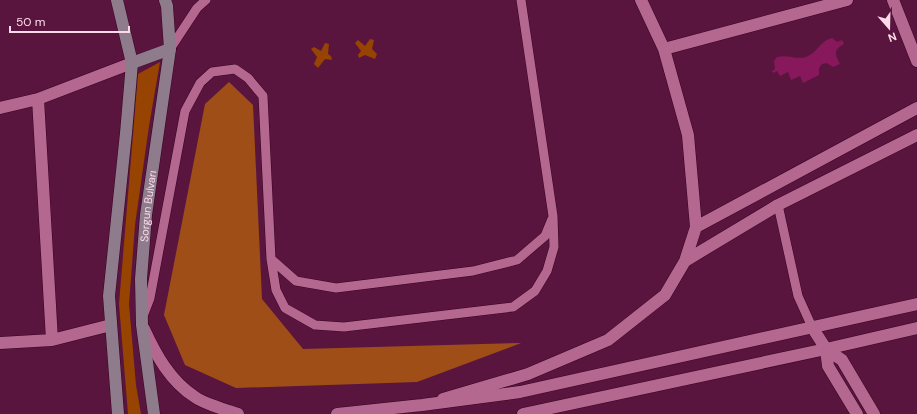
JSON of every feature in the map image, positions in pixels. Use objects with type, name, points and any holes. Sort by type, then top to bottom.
[{"type":"main road","points":[[117,0],[132,62],[126,141],[109,296],[118,414]]},
{"type":"main road","name":"Sorgun Bulvarı","points":[[154,414],[142,321],[141,279],[146,215],[170,49],[167,6],[165,0]]},
{"type":"main road","points":[[132,62],[170,49]]},
{"type":"street","points":[[422,405],[528,374],[608,340],[665,295],[685,261],[696,227],[688,135],[664,49],[641,0]]},
{"type":"street","points":[[664,49],[847,0]]},
{"type":"street","points":[[893,0],[917,61]]},
{"type":"street","points":[[0,108],[38,99],[132,62]]},
{"type":"street","points":[[38,99],[52,340]]},
{"type":"street","points":[[696,227],[917,108]]},
{"type":"street","points":[[685,261],[778,206],[917,135]]},
{"type":"street","points":[[337,414],[422,405],[520,392],[917,304]]},
{"type":"street","points":[[142,321],[152,347],[172,378],[196,398],[238,414]]},
{"type":"street","points":[[0,343],[52,340],[111,325]]},
{"type":"street","points":[[812,327],[826,349],[842,360],[874,414]]},
{"type":"street","points":[[522,414],[917,328]]},
{"type":"street","points":[[826,349],[828,366],[856,414]]},
{"type":"lane","points":[[170,49],[197,8],[206,0]]},
{"type":"lane","points":[[142,321],[150,298],[185,111],[200,83],[212,72],[235,69],[248,78],[263,96],[271,259],[276,290],[285,308],[315,325],[344,327],[513,307],[535,291],[547,271],[554,247],[553,216],[521,0]]},
{"type":"lane","points":[[778,206],[798,296],[812,327]]},
{"type":"lane","points":[[271,259],[296,281],[336,288],[473,271],[517,260],[545,236],[553,216]]},
{"type":"shaded area","points":[[832,38],[837,42],[842,40],[844,44],[838,48],[836,52],[840,64],[833,67],[827,63],[822,64],[819,68],[819,75],[803,83],[800,76],[791,80],[788,72],[780,76],[777,71],[773,73],[772,71],[775,69],[774,61],[777,57],[806,57],[813,53],[825,41]]},
{"type":"shaded area","points":[[370,39],[374,40],[372,49],[377,54],[375,59],[365,55],[359,58],[358,55],[361,51],[355,43],[358,40],[365,46]]},
{"type":"shaded area","points":[[325,43],[329,44],[328,54],[331,56],[332,60],[325,59],[318,68],[314,64],[317,57],[311,49],[314,47],[321,51]]},
{"type":"shaded area","points":[[160,62],[135,225],[129,304],[136,385],[141,414],[128,414],[119,304],[138,74]]},
{"type":"shaded area","points":[[229,82],[253,105],[262,299],[303,349],[521,343],[417,382],[236,388],[185,365],[164,315],[205,104]]}]
